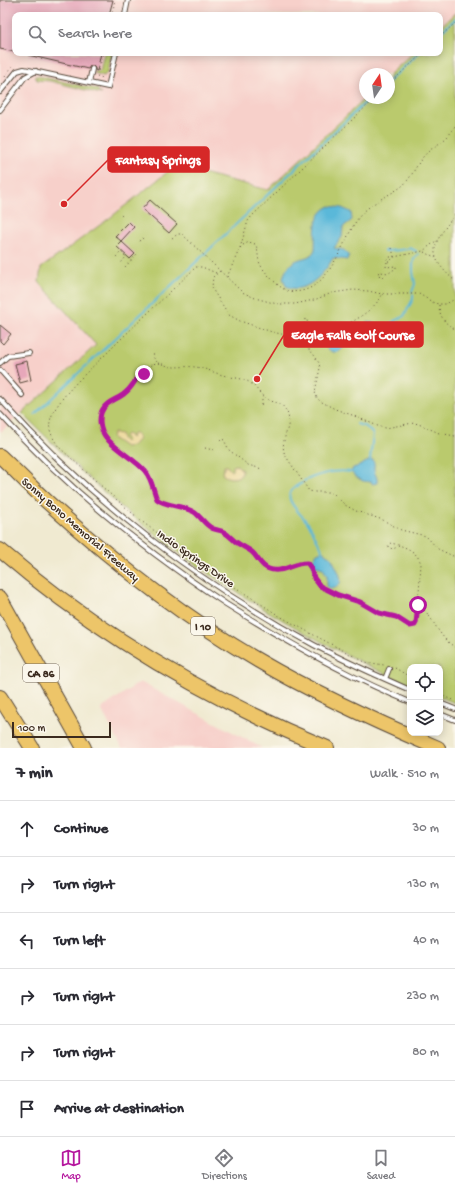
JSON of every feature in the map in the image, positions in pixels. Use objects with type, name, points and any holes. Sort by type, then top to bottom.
[{"type":"highway","name":"Sonny Bono Memorial Freeway","points":[[0,456],[99,548],[159,595],[210,631],[259,661],[313,691],[355,712],[438,748]]},
{"type":"highway","points":[[0,550],[55,595],[88,619],[168,670],[256,717],[328,748]]},
{"type":"highway","name":"CA 86","points":[[0,598],[84,748]]},
{"type":"highway","points":[[0,697],[32,748]]},
{"type":"lane","points":[[126,12],[128,0]]},
{"type":"lane","points":[[0,92],[17,71],[24,69],[108,87],[115,56]]},
{"type":"lane","points":[[89,83],[92,69]]},
{"type":"lane","points":[[0,110],[25,77],[36,71]]},
{"type":"lane","points":[[0,363],[8,356],[29,353]]},
{"type":"lane","points":[[0,370],[22,395]]},
{"type":"lane","name":"Indio Springs Drive","points":[[0,399],[48,450],[163,548],[275,622],[314,644],[407,689]]},
{"type":"lane","name":"Indio Springs Drive","points":[[0,414],[82,495],[157,556],[196,584],[268,631],[355,677],[407,701]]},
{"type":"lane","points":[[385,679],[389,667]]},
{"type":"lane","points":[[443,704],[455,709]]},
{"type":"lane","points":[[443,715],[455,720]]},
{"type":"path","points":[[113,12],[115,0]]},
{"type":"path","points":[[443,34],[455,23]]},
{"type":"path","points":[[97,70],[99,70],[102,56]]},
{"type":"path","points":[[395,79],[420,56]]},
{"type":"path","points":[[4,78],[13,66]]},
{"type":"path","points":[[94,76],[101,78]]},
{"type":"path","points":[[227,277],[240,248],[248,221],[252,216],[369,104]]},
{"type":"path","points":[[240,248],[249,242],[255,244],[261,265],[278,286],[289,291],[304,290],[314,285],[330,270],[359,217],[382,198],[405,183],[424,156],[445,140],[455,126]]},
{"type":"path","points":[[389,273],[380,272],[378,275],[385,277],[397,267],[386,266],[387,259],[390,257],[394,258],[423,252],[436,241],[455,214]]},
{"type":"path","points":[[172,238],[180,233],[186,237],[242,292],[277,304],[295,304],[314,300],[332,293],[362,290],[382,294],[419,294],[434,303],[440,304],[446,304],[455,299]]},
{"type":"path","points":[[139,241],[143,238]]},
{"type":"path","points":[[436,241],[436,257],[444,271],[455,281]]},
{"type":"path","points":[[392,248],[394,258]]},
{"type":"path","points":[[116,257],[121,252],[124,254],[126,257],[121,263]]},
{"type":"path","points":[[423,252],[436,257]]},
{"type":"path","points":[[125,267],[137,254]]},
{"type":"path","points":[[387,261],[389,262],[394,258]]},
{"type":"path","points":[[216,273],[202,267],[196,267],[73,386],[52,413],[50,430],[53,439],[59,447],[129,511],[165,539],[215,574],[278,615],[310,633],[365,662],[389,667],[407,675]]},
{"type":"path","points":[[220,271],[216,273],[212,280],[214,292],[229,315],[240,321],[272,332],[295,337],[314,355],[320,368],[315,392],[320,401],[335,409],[380,427],[386,428],[415,423],[439,433],[455,436]]},
{"type":"path","points":[[311,328],[308,326],[307,320],[305,319],[304,325],[306,328],[311,328],[322,326],[334,328],[348,323],[372,309],[382,294]]},
{"type":"path","points":[[440,304],[439,310],[444,322],[455,330]]},
{"type":"path","points":[[153,354],[153,357],[157,363]]},
{"type":"path","points":[[399,546],[393,549],[388,546],[391,543],[410,549],[421,562],[416,623],[415,625],[410,626],[396,617],[379,613],[360,602],[338,595],[320,586],[314,578],[311,568],[307,563],[279,570],[267,569],[262,566],[252,552],[235,542],[224,532],[209,527],[199,516],[179,506],[166,504],[159,501],[150,478],[144,470],[108,441],[103,435],[100,426],[100,416],[103,408],[125,394],[144,370],[157,363],[174,367],[191,366],[248,381],[266,399],[282,405],[287,410],[289,422],[283,442],[283,449],[285,455],[307,489],[315,492],[328,492],[334,494],[345,505],[356,511],[383,520],[401,530],[426,536],[438,549],[455,558]]},
{"type":"path","points":[[144,370],[150,372]]},
{"type":"path","points":[[140,374],[146,376]]},
{"type":"path","points":[[261,405],[263,396]]},
{"type":"path","points":[[220,441],[222,439],[224,440],[229,450],[248,465],[262,469]]},
{"type":"path","points":[[205,448],[214,450],[216,448]]},
{"type":"path","points":[[418,605],[425,611],[445,640],[455,647]]},
{"type":"path","points":[[443,696],[455,701]]},
{"type":"shaded area","points":[[0,0],[455,0],[455,13],[443,24],[443,12],[12,12],[12,56],[410,56],[395,70],[395,68],[359,68],[359,104],[268,190],[175,166],[111,217],[39,282],[96,345],[1,432]]},
{"type":"shaded area","points":[[140,682],[262,748],[122,748],[101,709]]},
{"type":"green space","points":[[455,13],[455,703],[443,698],[443,664],[407,664],[407,684],[362,663],[302,631],[272,614],[214,577],[157,536],[103,491],[22,413],[96,345],[39,282],[41,268],[111,217],[175,166],[268,190],[359,104],[395,104],[395,70],[410,56],[443,56],[443,24]]},
{"type":"green space","points":[[103,56],[111,56],[108,72],[104,76],[94,73],[95,70],[100,71]]},
{"type":"green space","points":[[35,76],[97,89],[101,94],[50,81],[37,80]]},
{"type":"sand","points":[[113,433],[121,434],[121,437],[125,442],[127,440],[124,436],[126,434],[131,438],[133,434],[137,434],[139,439],[133,446],[125,447],[112,438]]},
{"type":"sand","points":[[237,465],[242,470],[242,474],[240,476],[233,478],[223,475],[222,471],[224,466],[227,466],[231,471],[233,470],[233,466]]},
{"type":"water","points":[[330,206],[342,208],[351,212],[352,220],[343,227],[342,237],[334,248],[344,250],[349,255],[347,260],[333,258],[320,276],[314,281],[300,288],[286,286],[283,278],[286,270],[295,261],[313,253],[315,249],[316,224],[320,214],[324,209]]},
{"type":"water","points":[[367,322],[373,323],[378,328],[377,332],[371,335],[363,346],[348,343],[338,352],[332,352],[324,346],[321,340],[322,337],[329,334],[339,337],[347,329],[362,327]]},
{"type":"water","points":[[370,460],[374,461],[374,470],[377,479],[377,483],[373,484],[361,480],[351,472],[353,468]]},
{"type":"water","points":[[322,551],[331,557],[338,570],[340,578],[339,585],[331,589],[327,586],[327,576],[323,568],[313,565],[312,562],[317,553]]},
{"type":"building","points":[[0,0],[113,0],[110,12],[12,12],[12,51],[0,49]]},
{"type":"building","points":[[32,56],[100,56],[97,71],[93,66],[90,66],[88,69]]},
{"type":"building","points":[[150,200],[177,224],[169,233],[142,209]]},
{"type":"building","points":[[129,222],[134,227],[121,241],[115,236]]},
{"type":"building","points":[[121,241],[135,254],[130,259],[116,246]]},
{"type":"building","points":[[0,325],[11,334],[3,344],[0,341]]},
{"type":"building","points":[[27,361],[31,380],[20,383],[15,364]]},
{"type":"waterway","points":[[443,30],[455,19]]},
{"type":"waterway","points":[[395,75],[416,56]]},
{"type":"waterway","points":[[35,414],[364,104]]},
{"type":"waterway","points":[[385,251],[410,248],[416,251]]},
{"type":"waterway","points":[[412,292],[415,284],[413,264],[414,259],[418,254]]},
{"type":"waterway","points":[[378,330],[386,330],[394,321],[404,316],[413,299],[413,295]]},
{"type":"waterway","points":[[357,424],[366,427],[373,434],[370,460]]},
{"type":"waterway","points":[[304,481],[327,473],[339,471],[351,472]]},
{"type":"waterway","points":[[302,483],[290,492],[291,502],[311,528],[322,551]]},
{"type":"place","name":"Fantasy Springs","points":[[64,204]]},
{"type":"place","name":"Eagle Falls Golf Course","points":[[257,379]]},
{"type":"route","points":[[144,374],[140,374],[125,394],[103,408],[100,416],[100,426],[103,435],[108,441],[141,466],[150,478],[159,501],[166,504],[184,507],[199,516],[209,527],[228,534],[235,542],[252,552],[262,566],[267,569],[282,570],[307,563],[311,568],[314,578],[320,586],[338,595],[360,602],[379,613],[396,617],[410,626],[415,625],[416,623],[418,605]]}]
